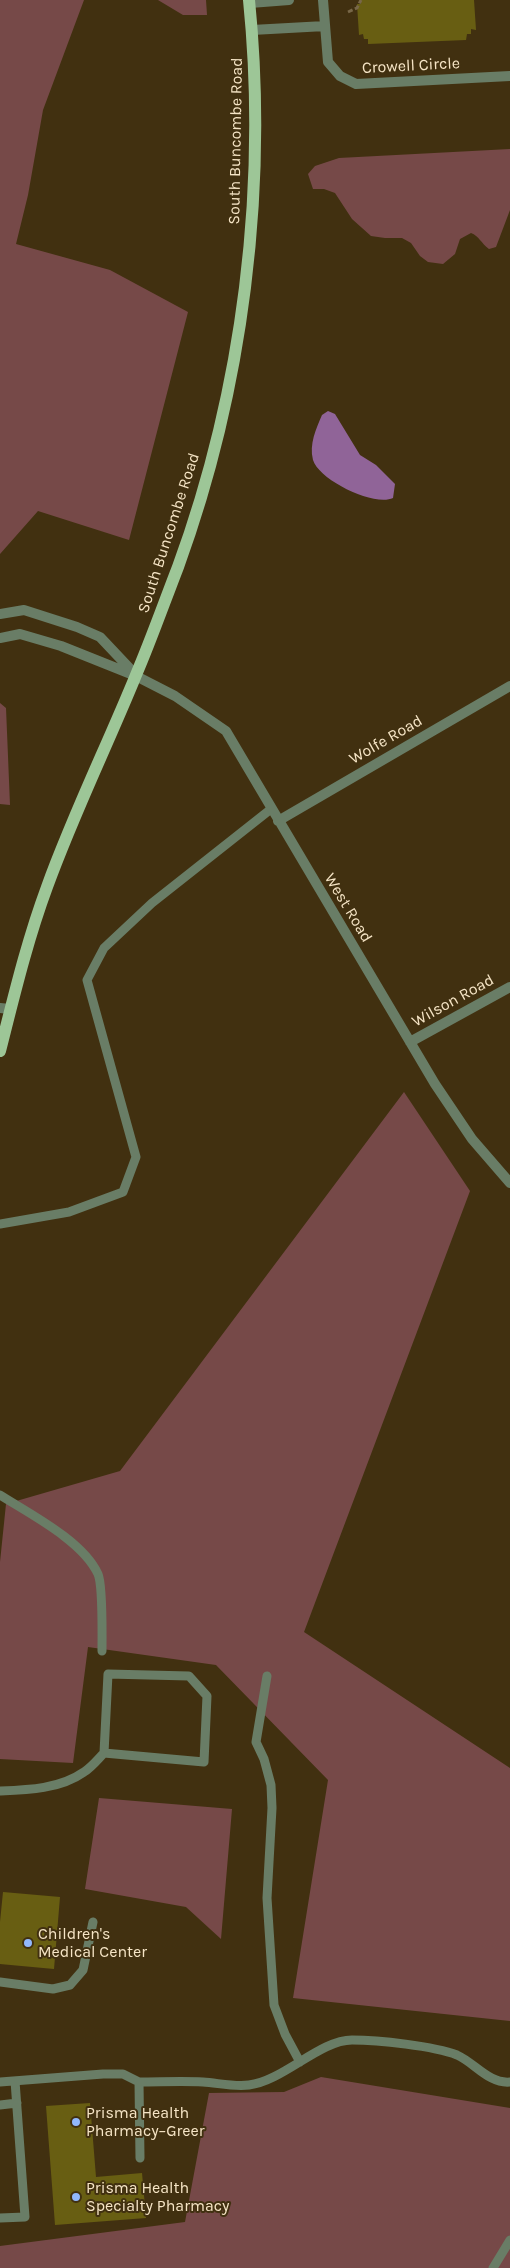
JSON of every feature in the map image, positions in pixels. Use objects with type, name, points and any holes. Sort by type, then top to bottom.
[{"type":"main road","name":"South Buncombe Road","points":[[0,1051],[5,1008],[47,886],[73,820],[136,676],[179,565],[200,500],[216,439],[247,276],[254,201],[255,111],[249,1]]},
{"type":"street","points":[[249,1],[289,0]]},
{"type":"street","name":"Crowell Circle","points":[[323,0],[328,62],[340,76],[356,84],[510,76]]},
{"type":"street","points":[[252,30],[325,26]]},
{"type":"street","points":[[0,614],[24,610],[100,637],[136,676]]},
{"type":"street","points":[[0,638],[20,634],[61,646],[136,676]]},
{"type":"street","name":"West Road","points":[[136,676],[175,696],[226,731],[410,1042],[472,1139],[510,1183]]},
{"type":"street","name":"Wolfe Road","points":[[278,821],[510,686]]},
{"type":"street","name":"Wilson Road","points":[[410,1042],[510,987]]},
{"type":"lane","points":[[0,1224],[69,1212],[123,1192],[136,1157],[87,980],[104,948],[152,903],[272,809]]},
{"type":"lane","points":[[0,1495],[56,1531],[84,1554],[99,1575],[102,1651]]},
{"type":"lane","points":[[0,1791],[38,1789],[65,1781],[84,1773],[104,1753],[108,1674],[189,1676],[208,1696],[204,1762],[104,1753]]},
{"type":"lane","points":[[267,1676],[256,1742],[264,1759],[271,1785],[272,1808],[267,1898],[274,2005],[285,2034],[300,2062]]},
{"type":"lane","points":[[0,1982],[53,1989],[70,1985],[82,1970],[93,1922]]},
{"type":"lane","points":[[0,2082],[123,2074],[138,2082],[201,2082],[249,2085],[271,2078],[335,2043],[350,2040],[403,2044],[457,2055],[491,2078],[502,2082],[510,2082]]},
{"type":"lane","points":[[0,2218],[25,2216],[15,2081]]},
{"type":"lane","points":[[138,2082],[140,2158]]},
{"type":"lane","points":[[0,2105],[17,2103]]},
{"type":"lane","points":[[493,2268],[510,2240]]},
{"type":"path","points":[[348,12],[357,8],[361,0]]},
{"type":"shaded area","points":[[0,0],[84,0],[43,110],[28,195],[16,244],[110,270],[188,312],[129,540],[38,511],[0,554]]},
{"type":"shaded area","points":[[158,0],[206,0],[207,15],[183,15]]},
{"type":"shaded area","points":[[510,149],[510,210],[496,247],[489,249],[471,233],[460,239],[455,254],[443,264],[428,262],[420,256],[411,243],[402,238],[371,236],[352,219],[335,193],[324,189],[313,189],[308,174],[315,166],[339,158]]},
{"type":"shaded area","points":[[328,411],[335,414],[360,455],[376,465],[395,484],[393,498],[384,500],[373,499],[348,490],[325,476],[317,468],[312,454],[315,431],[322,415]]},
{"type":"shaded area","points":[[0,703],[6,708],[10,805],[0,804]]},
{"type":"shaded area","points":[[404,1092],[470,1191],[304,1632],[510,1768],[510,2021],[293,1998],[328,1780],[216,1665],[88,1647],[73,1763],[0,1759],[0,1562],[6,1504],[120,1471]]},
{"type":"shaded area","points":[[99,1798],[232,1809],[221,1939],[186,1907],[85,1889]]},
{"type":"shaded area","points":[[321,2077],[510,2108],[510,2268],[0,2268],[0,2246],[185,2222],[209,2093],[284,2092]]},
{"type":"building","points":[[361,0],[474,0],[476,30],[471,29],[471,34],[467,34],[466,40],[368,44],[368,39],[364,39],[363,34],[359,35],[357,4],[361,4]]},
{"type":"building","name":"Children's Medical Center","points":[[3,1892],[60,1897],[54,1969],[0,1964],[0,1922]]},
{"type":"building","points":[[90,2103],[96,2177],[142,2173],[146,2218],[55,2225],[46,2106]]},
{"type":"place","name":"Children's Medical Center","points":[[28,1943]]},
{"type":"place","name":"Prisma Health Pharmacy–Greer","points":[[76,2122]]},
{"type":"place","name":"Prisma Health Specialty Pharmacy","points":[[76,2197]]}]
